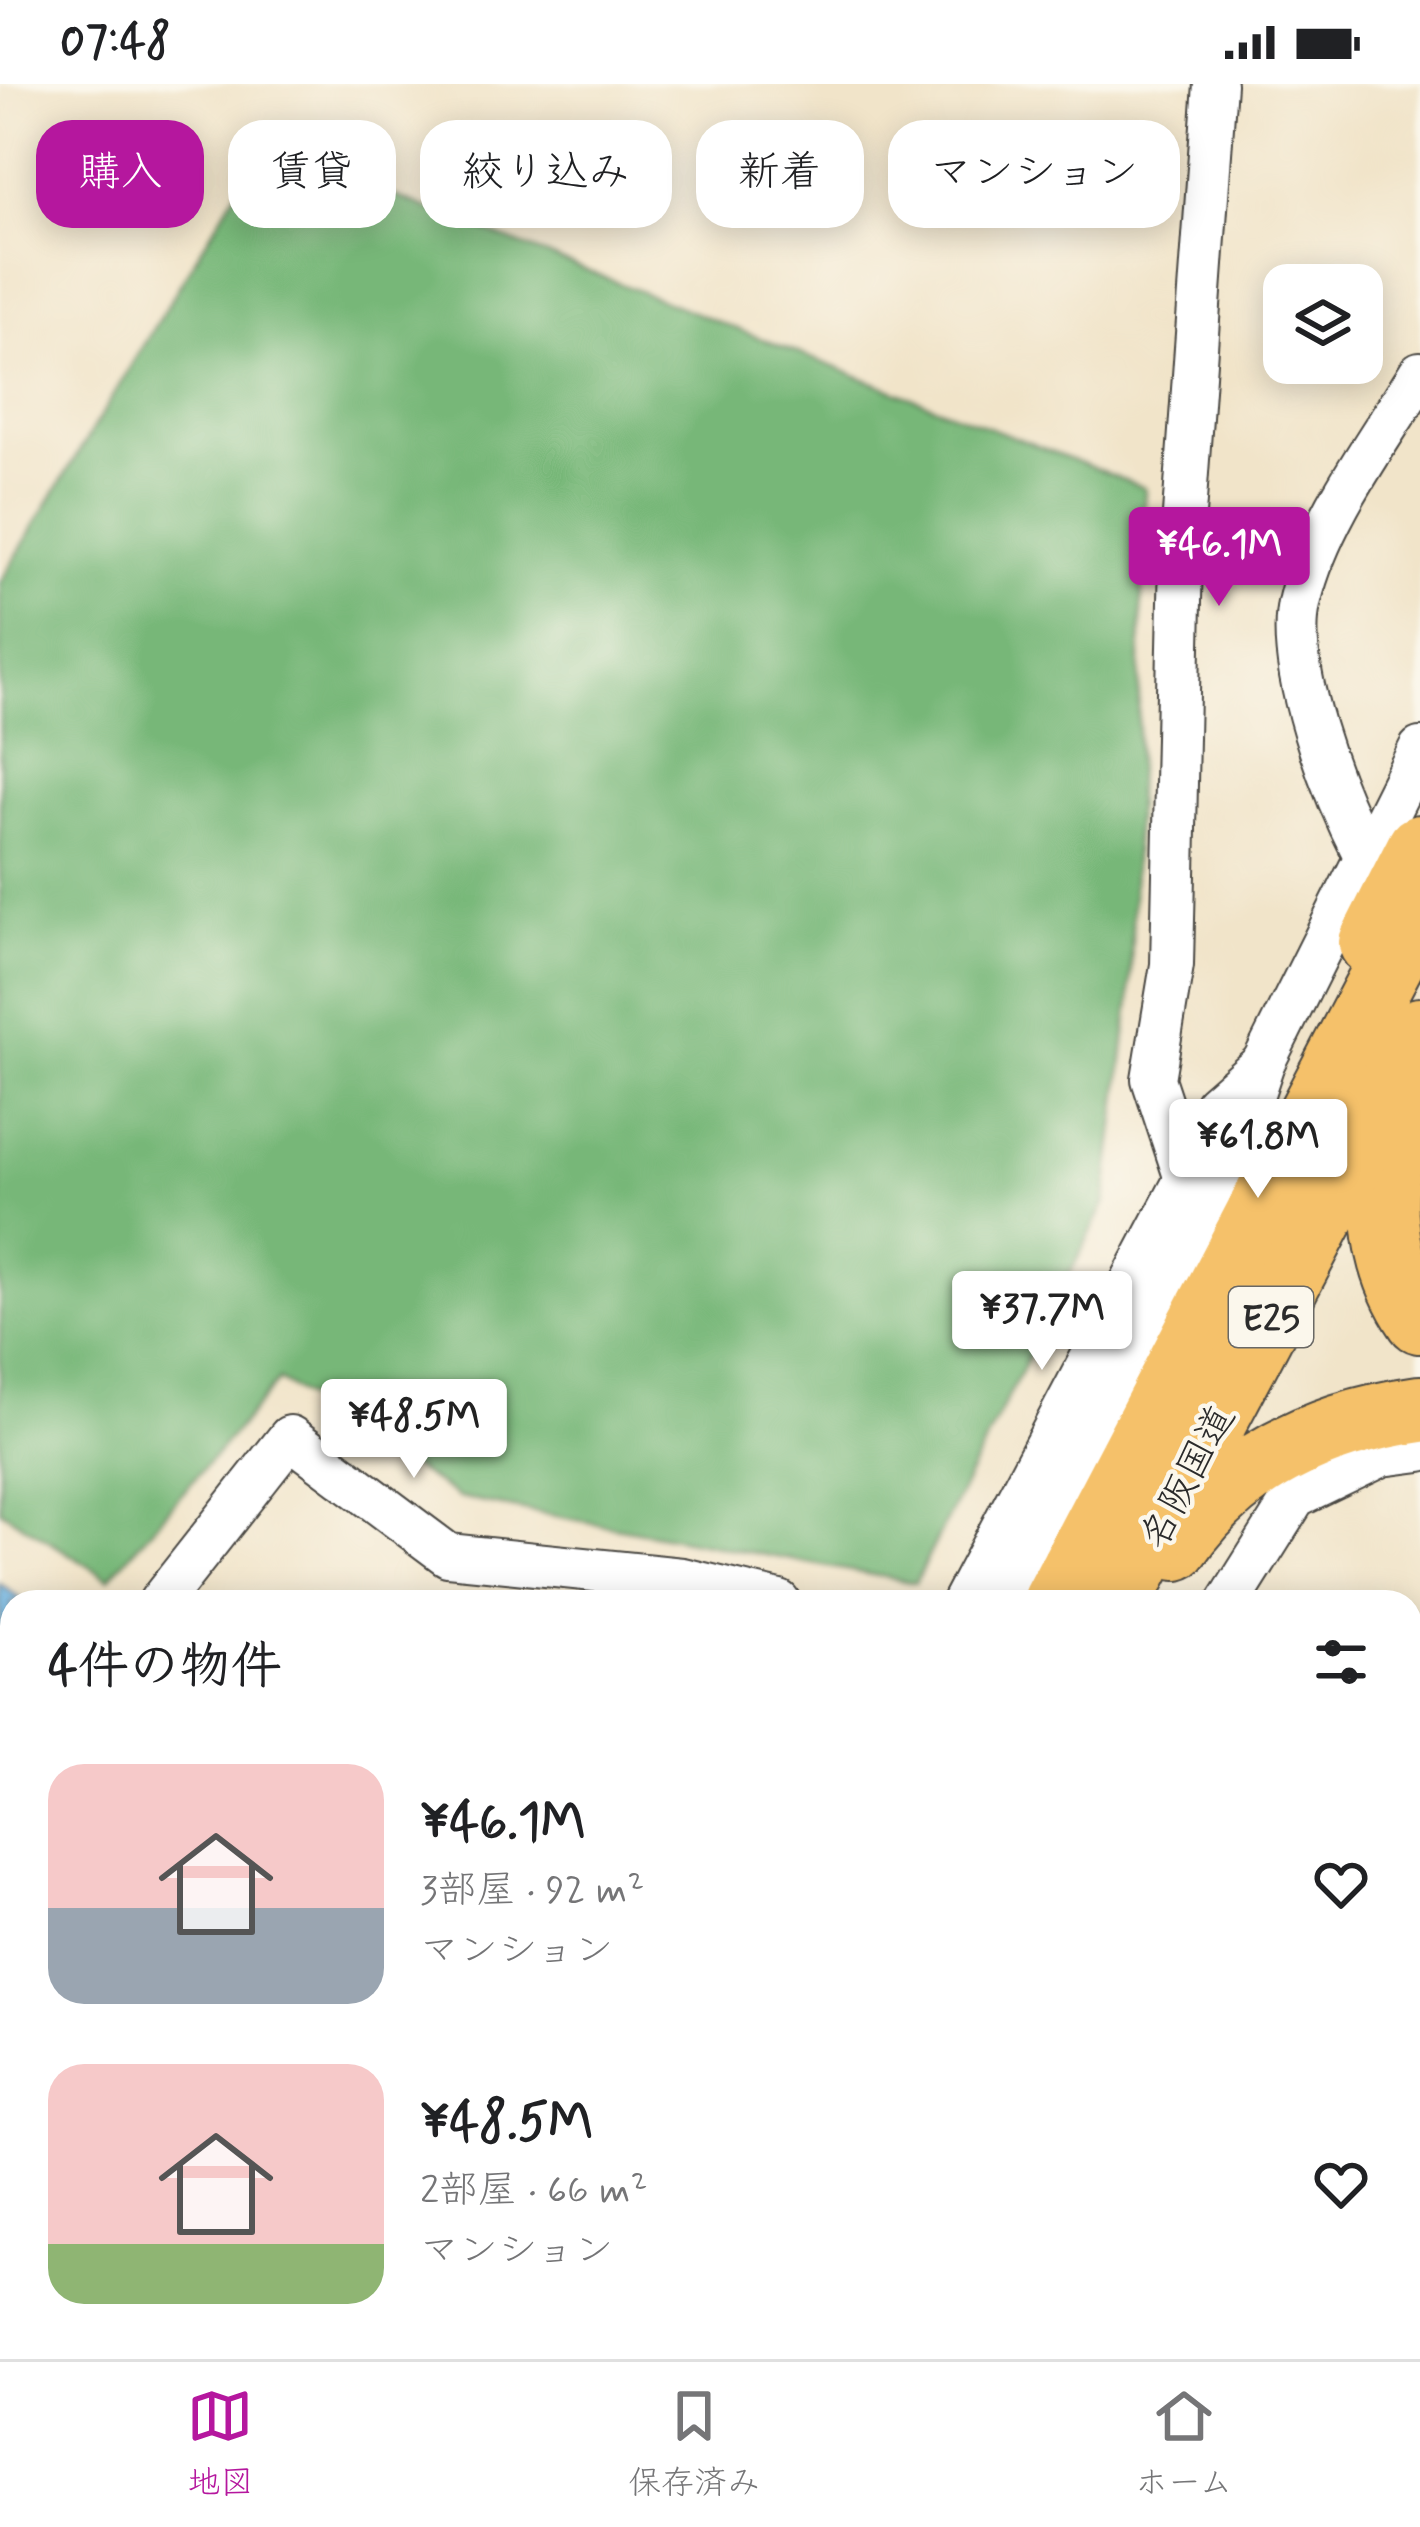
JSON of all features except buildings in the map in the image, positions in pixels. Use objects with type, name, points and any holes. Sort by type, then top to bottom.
[{"type":"highway","points":[[1291,1159],[1392,851]]},
{"type":"highway","name":"名阪国道","points":[[1062,1590],[1420,906]]},
{"type":"highway","name":"名阪国道","points":[[1124,1590],[1420,1031]]},
{"type":"highway","points":[[1420,1080],[1394,1138],[1384,1198],[1392,1266],[1420,1320]]},
{"type":"highway","points":[[1150,1590],[1214,1501],[1272,1455],[1342,1424],[1420,1408]]},
{"type":"street","points":[[1186,1179],[1153,1079],[1172,965],[1181,556],[1215,84]]},
{"type":"street","points":[[1392,851],[1330,776],[1298,653],[1298,602],[1322,536],[1420,374]]},
{"type":"street","points":[[1005,1590],[1220,1193],[1263,1063],[1392,851],[1420,749]]},
{"type":"street","points":[[969,1590],[1186,1179],[1215,1105],[1263,1063]]},
{"type":"street","points":[[169,1590],[290,1436],[448,1555],[682,1579],[728,1590]]},
{"type":"street","points":[[1236,1590],[1295,1497],[1382,1455],[1420,1450]]},
{"type":"green space","points":[[396,196],[420,206],[420,228],[477,228],[1145,488],[1130,1001],[1106,1202],[915,1583],[459,1498],[279,1380],[109,1579],[0,1510],[0,583],[228,205],[228,228],[396,228]]}]
